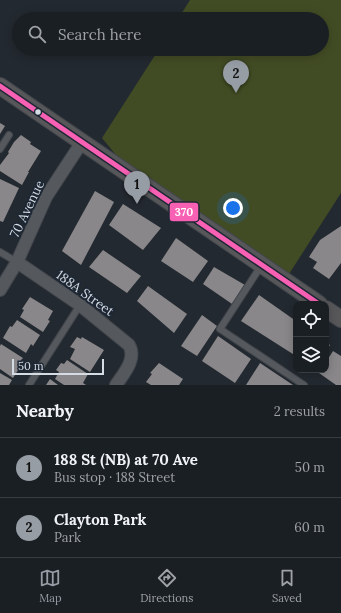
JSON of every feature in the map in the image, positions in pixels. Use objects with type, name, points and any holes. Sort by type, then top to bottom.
[{"type":"street","points":[[0,86],[315,301]]},
{"type":"street","name":"70 Avenue","points":[[0,290],[17,262],[46,197],[82,142]]},
{"type":"street","name":"188A Street","points":[[17,262],[80,305],[124,339],[132,350],[133,355],[131,361],[116,385]]},
{"type":"street","points":[[329,311],[341,319]]},
{"type":"lane","points":[[0,149],[9,135]]},
{"type":"lane","points":[[0,252],[17,262]]},
{"type":"lane","points":[[261,265],[220,329],[304,385]]},
{"type":"lane","points":[[29,385],[80,305]]},
{"type":"green space","points":[[190,0],[341,0],[341,193],[289,274],[132,168],[116,155],[102,138],[155,56],[329,56],[329,12],[182,12]]},
{"type":"building","points":[[0,123],[5,126],[0,134]]},
{"type":"building","points":[[21,135],[31,142],[30,144],[41,151],[22,185],[0,171],[0,165],[9,153],[8,152],[14,142]]},
{"type":"building","points":[[0,179],[19,188],[3,222],[0,221]]},
{"type":"building","points":[[95,191],[114,202],[81,265],[62,251]]},
{"type":"building","points":[[123,204],[161,228],[143,250],[109,225]]},
{"type":"building","points":[[341,226],[341,263],[329,279],[313,268],[317,262],[309,257],[320,240]]},
{"type":"building","points":[[176,238],[208,261],[193,282],[161,261]]},
{"type":"building","points":[[103,250],[141,276],[127,293],[89,267]]},
{"type":"building","points":[[214,267],[245,285],[235,306],[203,284]]},
{"type":"building","points":[[148,286],[187,314],[174,333],[137,301]]},
{"type":"building","points":[[259,295],[293,319],[293,354],[241,321]]},
{"type":"building","points":[[30,297],[53,311],[48,320],[50,321],[43,332],[20,317],[24,310],[22,309]]},
{"type":"building","points":[[202,315],[217,326],[197,356],[181,346]]},
{"type":"building","points":[[17,320],[40,335],[33,346],[31,344],[26,353],[3,338],[10,326],[12,327]]},
{"type":"building","points":[[218,336],[251,359],[235,383],[202,361]]},
{"type":"building","points":[[77,337],[81,339],[82,337],[104,350],[90,372],[70,359],[75,349],[70,347]]},
{"type":"building","points":[[1,344],[23,358],[17,365],[20,367],[13,378],[0,369]]},
{"type":"building","points":[[333,351],[341,356],[341,385],[336,385],[319,373],[329,373],[329,357]]},
{"type":"building","points":[[67,360],[88,374],[83,383],[86,385],[64,385],[55,379],[59,372],[56,370],[61,363],[64,364]]},
{"type":"building","points":[[159,363],[183,379],[179,385],[151,385],[146,382],[152,374],[150,373]]},
{"type":"building","points":[[260,363],[293,385],[246,385]]},
{"type":"building","points":[[0,373],[12,380],[9,385],[0,385]]},
{"type":"building","points":[[50,379],[58,385],[46,385]]},
{"type":"transit line","name":"370","points":[[0,86],[315,301]]},
{"type":"place","name":"Clayton Park","points":[[236,93]]},
{"type":"place","name":"188 St (NB) at 70 Ave","points":[[137,204]]}]
